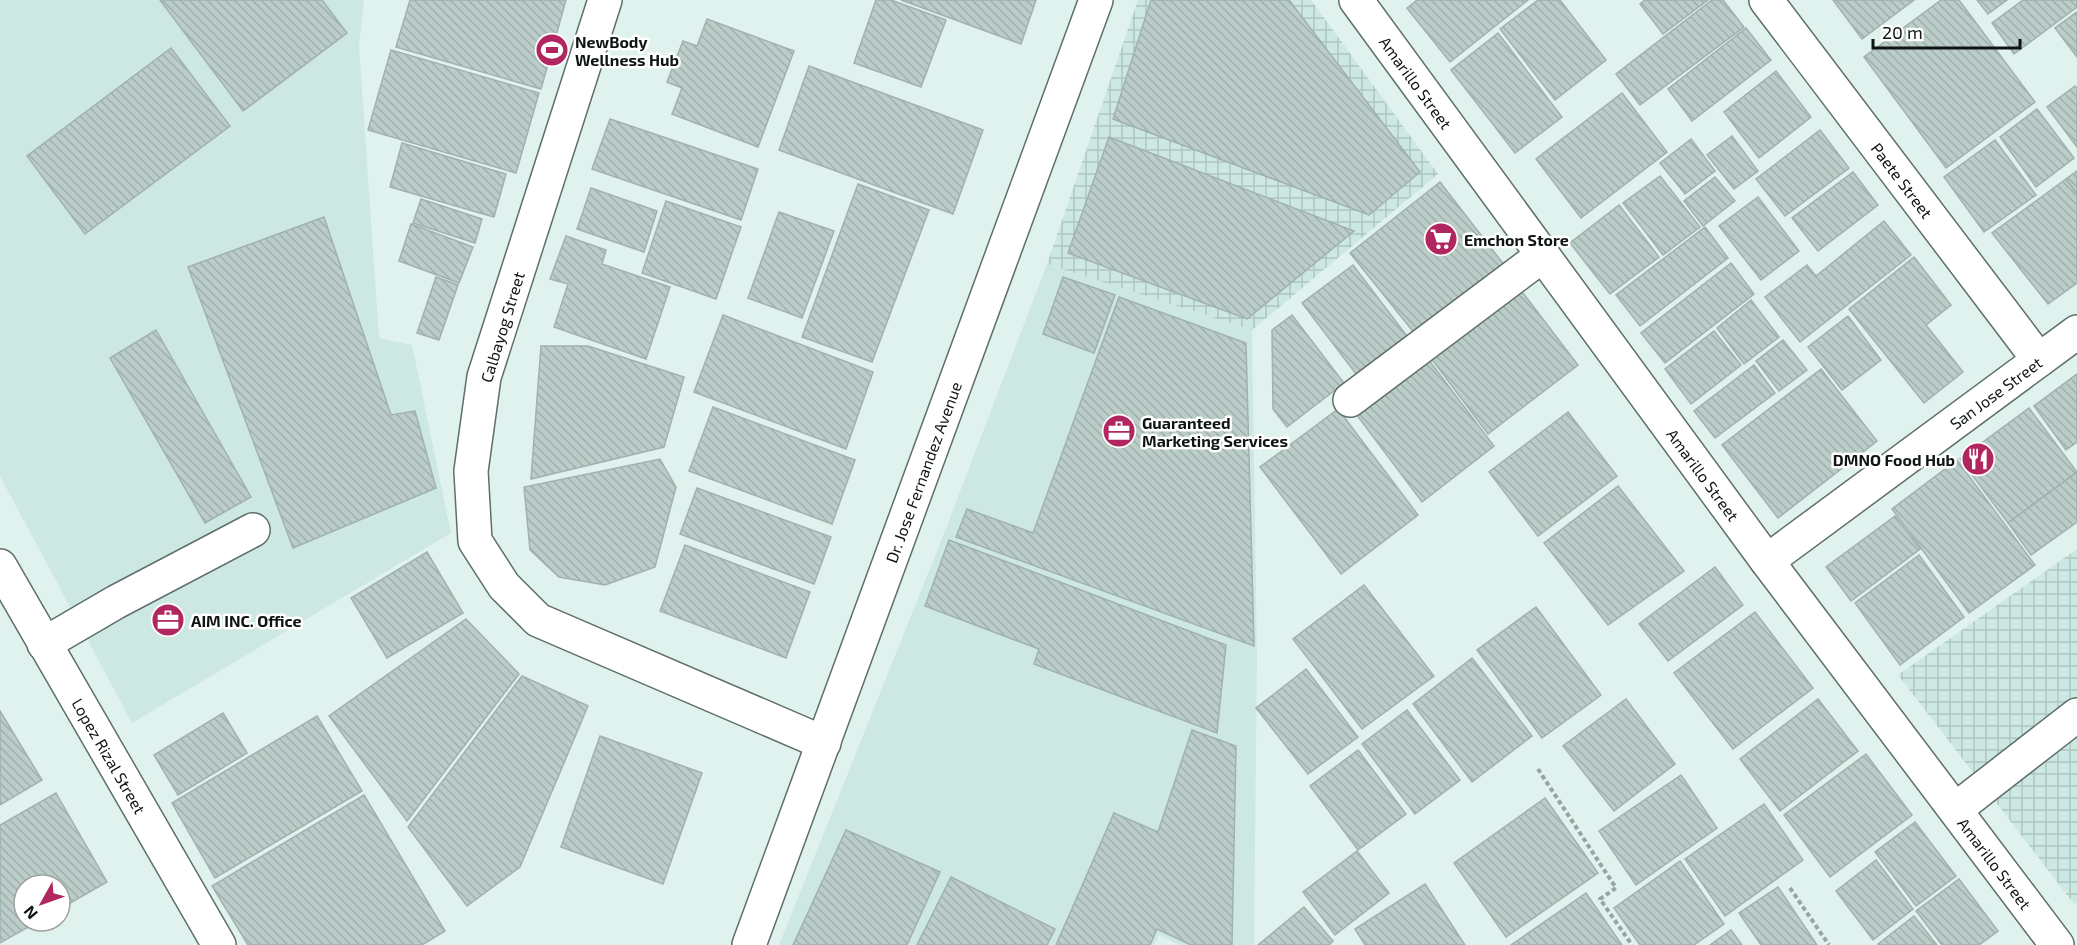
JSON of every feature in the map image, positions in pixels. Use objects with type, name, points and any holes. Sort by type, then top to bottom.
[{"type":"street","name":"Calbayog Street","points":[[605,0],[484,377],[471,471],[475,541],[504,585],[538,620],[824,743]]},
{"type":"street","name":"Dr. Jose Fernandez Avenue","points":[[749,945],[1096,0]]},
{"type":"street","name":"Amarillo Street","points":[[1356,0],[1767,561],[2057,945]]},
{"type":"street","name":"Paete Street","points":[[1766,0],[2039,360]]},
{"type":"street","points":[[1350,400],[1543,255]]},
{"type":"street","name":"San Jose Street","points":[[1767,561],[2077,332]]},
{"type":"street","points":[[44,644],[116,602],[253,530]]},
{"type":"street","name":"Lopez Rizal Street","points":[[0,566],[219,945]]},
{"type":"street","points":[[1956,809],[2077,715]]},
{"type":"path","points":[[1538,769],[1616,888],[1600,898],[1632,945]]},
{"type":"path","points":[[1790,888],[1829,945]]},
{"type":"shaded area","points":[[0,0],[364,0],[359,45],[379,338],[412,345],[451,533],[132,723],[0,476]]},
{"type":"shaded area","points":[[1138,0],[1311,0],[1438,174],[1252,330],[1047,264]]},
{"type":"shaded area","points":[[1047,264],[1252,330],[1257,656],[1254,945],[1179,945],[1159,935],[1154,945],[779,945],[945,531]]},
{"type":"shaded area","points":[[2077,549],[2077,903],[2074,904],[1898,675]]},
{"type":"building","points":[[160,0],[322,0],[347,33],[243,111]]},
{"type":"building","points":[[410,0],[566,0],[541,89],[396,47]]},
{"type":"building","points":[[876,0],[891,0],[946,20],[921,87],[854,63]]},
{"type":"building","points":[[901,0],[1036,0],[1021,44]]},
{"type":"building","points":[[1151,0],[1289,0],[1420,172],[1369,215],[1113,119]]},
{"type":"building","points":[[1417,0],[1528,0],[1450,62],[1407,8]]},
{"type":"building","points":[[1538,0],[1560,0],[1606,60],[1555,100],[1500,29]]},
{"type":"building","points":[[1645,0],[1708,0],[1663,34],[1640,4]]},
{"type":"building","points":[[1712,0],[1723,0],[1744,27],[1640,105],[1616,74]]},
{"type":"building","points":[[1833,0],[1914,0],[1862,39]]},
{"type":"building","points":[[1941,0],[1959,0],[2035,102],[1946,168],[1864,57]]},
{"type":"building","points":[[1977,0],[2007,0],[1988,14]]},
{"type":"building","points":[[2023,0],[2077,0],[2077,7],[2014,54],[1992,23]]},
{"type":"building","points":[[2077,12],[2077,57],[2055,28]]},
{"type":"building","points":[[707,19],[794,51],[758,147],[672,114],[682,88],[667,82],[683,41],[697,46]]},
{"type":"building","points":[[1746,28],[1771,60],[1692,121],[1668,89]]},
{"type":"building","points":[[1498,33],[1562,117],[1515,153],[1451,70]]},
{"type":"building","points":[[171,48],[230,126],[85,234],[27,156]]},
{"type":"building","points":[[391,50],[539,93],[516,173],[368,130]]},
{"type":"building","points":[[809,66],[983,130],[953,214],[779,150]]},
{"type":"building","points":[[1776,71],[1811,117],[1759,158],[1724,112]]},
{"type":"building","points":[[2075,86],[2077,88],[2077,147],[2047,107]]},
{"type":"building","points":[[1622,93],[1667,152],[1581,218],[1536,159]]},
{"type":"building","points":[[2037,109],[2074,158],[2036,187],[2000,137]]},
{"type":"building","points":[[610,119],[758,169],[741,220],[592,169]]},
{"type":"building","points":[[1820,130],[1849,168],[1785,216],[1756,179]]},
{"type":"building","points":[[1732,136],[1758,171],[1734,189],[1707,155]]},
{"type":"building","points":[[1109,137],[1354,231],[1247,319],[1068,253]]},
{"type":"building","points":[[1691,139],[1715,171],[1685,194],[1660,163]]},
{"type":"building","points":[[1995,140],[2036,195],[1984,232],[1944,177]]},
{"type":"building","points":[[402,143],[506,174],[494,217],[390,187]]},
{"type":"building","points":[[2077,171],[2077,194],[2066,179]]},
{"type":"building","points":[[1853,172],[1878,205],[1818,251],[1792,218]]},
{"type":"building","points":[[1660,176],[1700,227],[1663,255],[1623,203]]},
{"type":"building","points":[[1715,177],[1735,201],[1703,226],[1684,201]]},
{"type":"building","points":[[2066,179],[2077,194],[2077,283],[2048,304],[1992,233]]},
{"type":"building","points":[[1440,182],[1505,266],[1415,334],[1350,253]]},
{"type":"building","points":[[858,184],[929,210],[872,362],[802,337]]},
{"type":"building","points":[[591,188],[657,211],[644,252],[577,229]]},
{"type":"building","points":[[1758,197],[1799,251],[1761,280],[1719,226]]},
{"type":"building","points":[[421,199],[482,219],[475,243],[413,223]]},
{"type":"building","points":[[666,201],[741,227],[716,299],[642,273]]},
{"type":"building","points":[[1619,205],[1659,257],[1610,294],[1570,243]]},
{"type":"building","points":[[779,212],[834,231],[802,318],[748,298]]},
{"type":"building","points":[[324,217],[391,415],[415,411],[436,488],[293,548],[188,267]]},
{"type":"building","points":[[1884,221],[1911,255],[1800,342],[1765,297],[1807,265],[1816,276]]},
{"type":"building","points":[[411,224],[473,247],[459,283],[399,261]]},
{"type":"building","points":[[1705,227],[1728,258],[1640,326],[1616,295]]},
{"type":"building","points":[[566,236],[606,250],[602,264],[670,287],[646,359],[554,327],[568,284],[550,279]]},
{"type":"building","points":[[1914,257],[1951,305],[1926,325],[1963,372],[1924,403],[1849,309]]},
{"type":"building","points":[[1731,263],[1754,294],[1665,363],[1641,333]]},
{"type":"building","points":[[1353,265],[1407,336],[1356,374],[1302,303]]},
{"type":"building","points":[[436,277],[458,285],[439,340],[417,333]]},
{"type":"building","points":[[1063,277],[1115,295],[1094,353],[1043,334]]},
{"type":"building","points":[[1520,289],[1578,365],[1488,434],[1430,357]]},
{"type":"building","name":"Guaranteed Marketing Services","points":[[1119,297],[1246,343],[1254,646],[956,537],[967,509],[1033,533]]},
{"type":"building","points":[[1751,300],[1779,337],[1744,364],[1717,328]]},
{"type":"building","points":[[723,315],[873,372],[846,449],[694,392]]},
{"type":"building","points":[[1292,315],[1344,383],[1287,427],[1273,409],[1272,330]]},
{"type":"building","points":[[1848,316],[1881,360],[1842,390],[1808,347]]},
{"type":"building","points":[[156,330],[251,497],[205,523],[110,358]]},
{"type":"building","points":[[1714,331],[1741,365],[1691,404],[1665,369]]},
{"type":"building","points":[[1783,340],[1807,370],[1779,391],[1756,361]]},
{"type":"building","points":[[541,346],[588,346],[684,377],[664,447],[531,479]]},
{"type":"building","points":[[1428,359],[1494,446],[1422,502],[1356,414]]},
{"type":"building","points":[[1754,365],[1775,393],[1715,438],[1694,411]]},
{"type":"building","points":[[1821,369],[1877,441],[1778,518],[1722,445]]},
{"type":"building","points":[[2077,374],[2077,442],[2066,450],[2034,406]]},
{"type":"building","points":[[713,407],[855,460],[832,524],[689,471]]},
{"type":"building","points":[[2029,408],[2077,472],[2008,523],[1960,459]]},
{"type":"building","points":[[1338,409],[1418,515],[1341,574],[1260,467]]},
{"type":"building","points":[[1568,412],[1617,476],[1538,536],[1489,472]]},
{"type":"building","points":[[660,459],[676,487],[655,567],[605,585],[559,577],[530,550],[524,487]]},
{"type":"building","points":[[1957,460],[2035,565],[1969,613],[1892,509]]},
{"type":"building","points":[[2077,472],[2077,522],[2031,555],[2008,523]]},
{"type":"building","points":[[1618,486],[1684,571],[1608,625],[1544,543]]},
{"type":"building","points":[[697,488],[831,537],[814,584],[680,534]]},
{"type":"building","points":[[1895,516],[1920,549],[1851,601],[1826,567]]},
{"type":"building","points":[[949,540],[1226,645],[1217,733],[1034,664],[1039,649],[925,606]]},
{"type":"building","points":[[685,545],[810,592],[786,658],[660,611]]},
{"type":"building","points":[[427,552],[463,613],[387,658],[351,598]]},
{"type":"building","points":[[1919,555],[1964,617],[1900,665],[1855,603]]},
{"type":"building","points":[[1715,567],[1743,605],[1668,661],[1639,624]]},
{"type":"building","points":[[1364,585],[1434,676],[1362,729],[1293,639]]},
{"type":"building","points":[[1536,607],[1601,695],[1542,738],[1477,650]]},
{"type":"building","points":[[1755,612],[1813,688],[1733,749],[1674,673]]},
{"type":"building","points":[[466,619],[519,674],[407,821],[329,716]]},
{"type":"building","points":[[1472,658],[1532,736],[1472,782],[1413,704]]},
{"type":"building","points":[[1306,669],[1358,737],[1308,774],[1256,708]]},
{"type":"building","points":[[522,676],[588,706],[520,867],[467,906],[408,827]]},
{"type":"building","points":[[1626,699],[1675,764],[1614,811],[1563,746]]},
{"type":"building","points":[[1818,699],[1858,751],[1780,811],[1740,759]]},
{"type":"building","points":[[1407,710],[1460,780],[1415,814],[1362,744]]},
{"type":"building","points":[[0,711],[42,780],[0,805]]},
{"type":"building","points":[[223,713],[247,753],[178,795],[154,755]]},
{"type":"building","points":[[317,716],[362,791],[215,878],[172,803]]},
{"type":"building","points":[[1192,730],[1236,746],[1232,945],[1191,945],[1157,929],[1150,945],[1056,945],[1114,813],[1158,832]]},
{"type":"building","points":[[600,736],[702,773],[663,884],[561,847]]},
{"type":"building","points":[[1358,750],[1406,814],[1358,850],[1310,786]]},
{"type":"building","points":[[1866,754],[1912,815],[1830,877],[1784,815]]},
{"type":"building","points":[[1681,775],[1717,828],[1636,885],[1599,831]]},
{"type":"building","points":[[56,793],[107,882],[72,902],[72,873],[12,873],[12,933],[18,933],[0,943],[0,825]]},
{"type":"building","points":[[364,795],[445,931],[422,945],[248,945],[212,886]]},
{"type":"building","points":[[1545,798],[1598,873],[1506,937],[1454,863]]},
{"type":"building","points":[[1764,804],[1803,860],[1725,916],[1685,859]]},
{"type":"building","points":[[1915,822],[1956,876],[1916,906],[1875,852]]},
{"type":"building","points":[[846,830],[940,872],[907,945],[793,945]]},
{"type":"building","points":[[1357,851],[1389,893],[1335,935],[1303,892]]},
{"type":"building","points":[[1876,860],[1913,909],[1873,940],[1836,891]]},
{"type":"building","points":[[1680,861],[1724,924],[1694,945],[1640,945],[1614,908]]},
{"type":"building","points":[[951,877],[1055,929],[1047,945],[917,945]]},
{"type":"building","points":[[1959,879],[1998,931],[1979,945],[1942,945],[1916,911]]},
{"type":"building","points":[[1425,884],[1465,945],[1365,945],[1355,929]]},
{"type":"building","points":[[1778,887],[1817,945],[1761,945],[1739,913]]},
{"type":"building","points":[[1586,893],[1622,945],[1511,945]]},
{"type":"building","points":[[1304,907],[1333,941],[1329,945],[1258,945]]},
{"type":"building","points":[[1914,916],[1937,945],[1878,944]]},
{"type":"building","points":[[1731,930],[1742,945],[1710,945]]},
{"type":"place","name":"NewBody Wellness Hub","points":[[552,50]]},
{"type":"place","name":"Emchon Store","points":[[1441,239]]},
{"type":"place","name":"Guaranteed Marketing Services","points":[[1119,431]]},
{"type":"place","name":"DMNO Food Hub","points":[[1978,459]]},
{"type":"place","name":"AIM INC. Office","points":[[168,620]]}]
